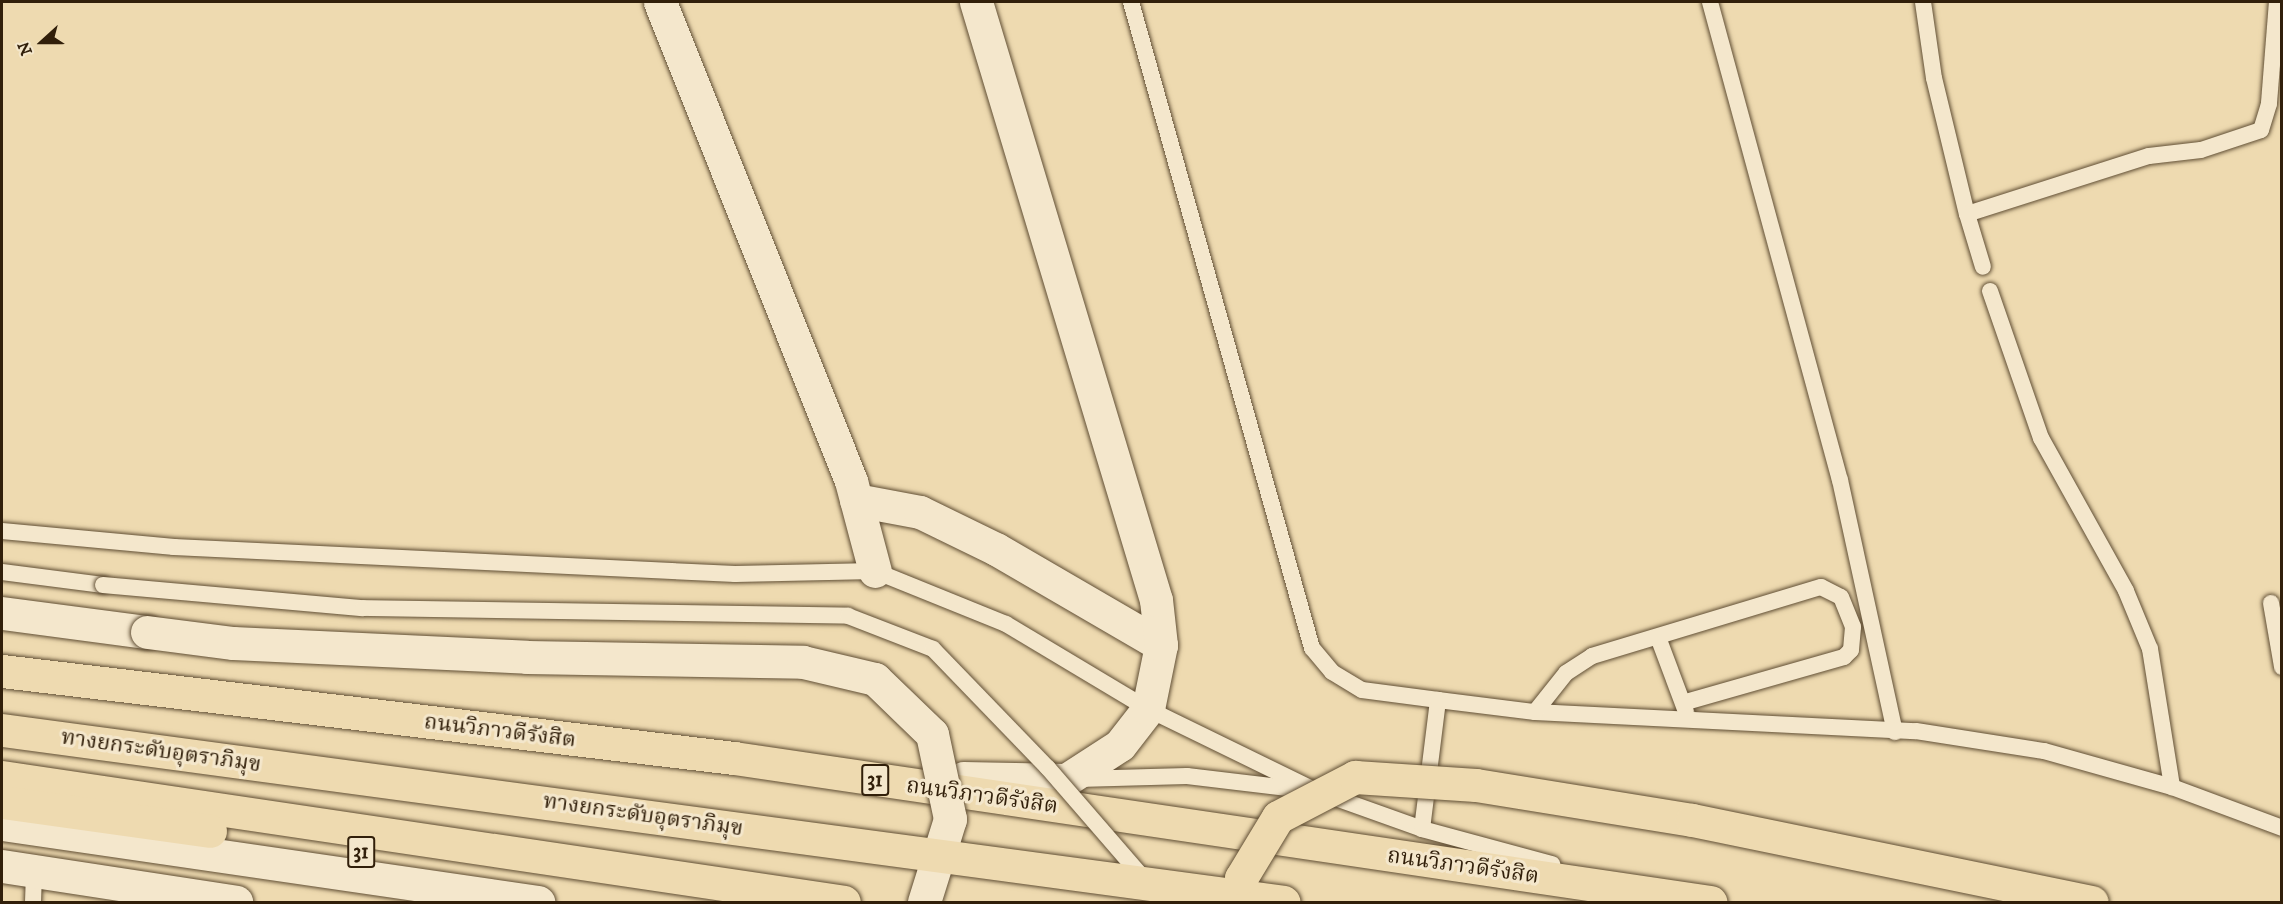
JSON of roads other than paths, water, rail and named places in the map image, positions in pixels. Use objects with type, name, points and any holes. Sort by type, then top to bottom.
[{"type":"highway","name":"ถนนวิภาวดีรังสิต","points":[[2,671],[37,677],[734,758],[1710,903]]},
{"type":"highway","name":"ทางยกระดับอุตราภิมุข","points":[[2,730],[1284,903]]},
{"type":"highway","name":"31","points":[[2,777],[844,903]]},
{"type":"highway","points":[[1241,903],[1241,878],[1278,817],[1355,777],[1476,785],[1680,819],[2092,903]]},
{"type":"highway","name":"31","points":[[2,802],[720,903]]},
{"type":"street","points":[[660,2],[856,500],[875,571]]},
{"type":"street","points":[[734,758],[1004,782],[1066,780],[1120,745],[1148,709],[1161,645],[1156,600],[976,2]]},
{"type":"street","points":[[856,500],[920,512],[996,549],[1161,645]]},
{"type":"street","points":[[2,613],[233,642],[504,656],[803,662],[875,679],[932,734],[950,819],[924,903]]},
{"type":"street","name":"ถนนวิภาวดีรังสิต","points":[[2,667],[37,677]]},
{"type":"street","points":[[2,824],[86,839],[538,903]]},
{"type":"street","points":[[2,866],[34,869],[236,903]]},
{"type":"lane","points":[[1131,2],[1312,648],[1332,672],[1362,690],[1535,712],[1895,732],[2044,751],[2172,787],[2282,828]]},
{"type":"lane","points":[[1710,2],[1840,480],[1895,732]]},
{"type":"lane","points":[[1923,2],[1934,78],[1967,214],[1983,267]]},
{"type":"lane","points":[[1967,214],[2149,156],[2201,150],[2261,130],[2270,103],[2277,2]]},
{"type":"lane","points":[[1990,291],[2041,438],[2126,591],[2150,649],[2172,787]]},
{"type":"lane","points":[[2,531],[174,547],[735,574],[875,571],[1006,624],[1148,709],[1316,791],[1422,829],[1666,895]]},
{"type":"lane","points":[[2,572],[103,585],[363,608],[848,616],[933,649],[1048,768],[1164,903]]},
{"type":"lane","points":[[1535,712],[1566,673],[1592,656],[1821,587],[1833,589],[1849,610],[1854,640],[1844,657],[1683,703]]},
{"type":"lane","points":[[2271,603],[2282,667]]},
{"type":"lane","points":[[1658,637],[1689,721]]},
{"type":"lane","points":[[1422,829],[1438,700]]},
{"type":"lane","points":[[1066,780],[1187,776],[1316,791]]},
{"type":"lane","points":[[33,903],[34,869]]}]
